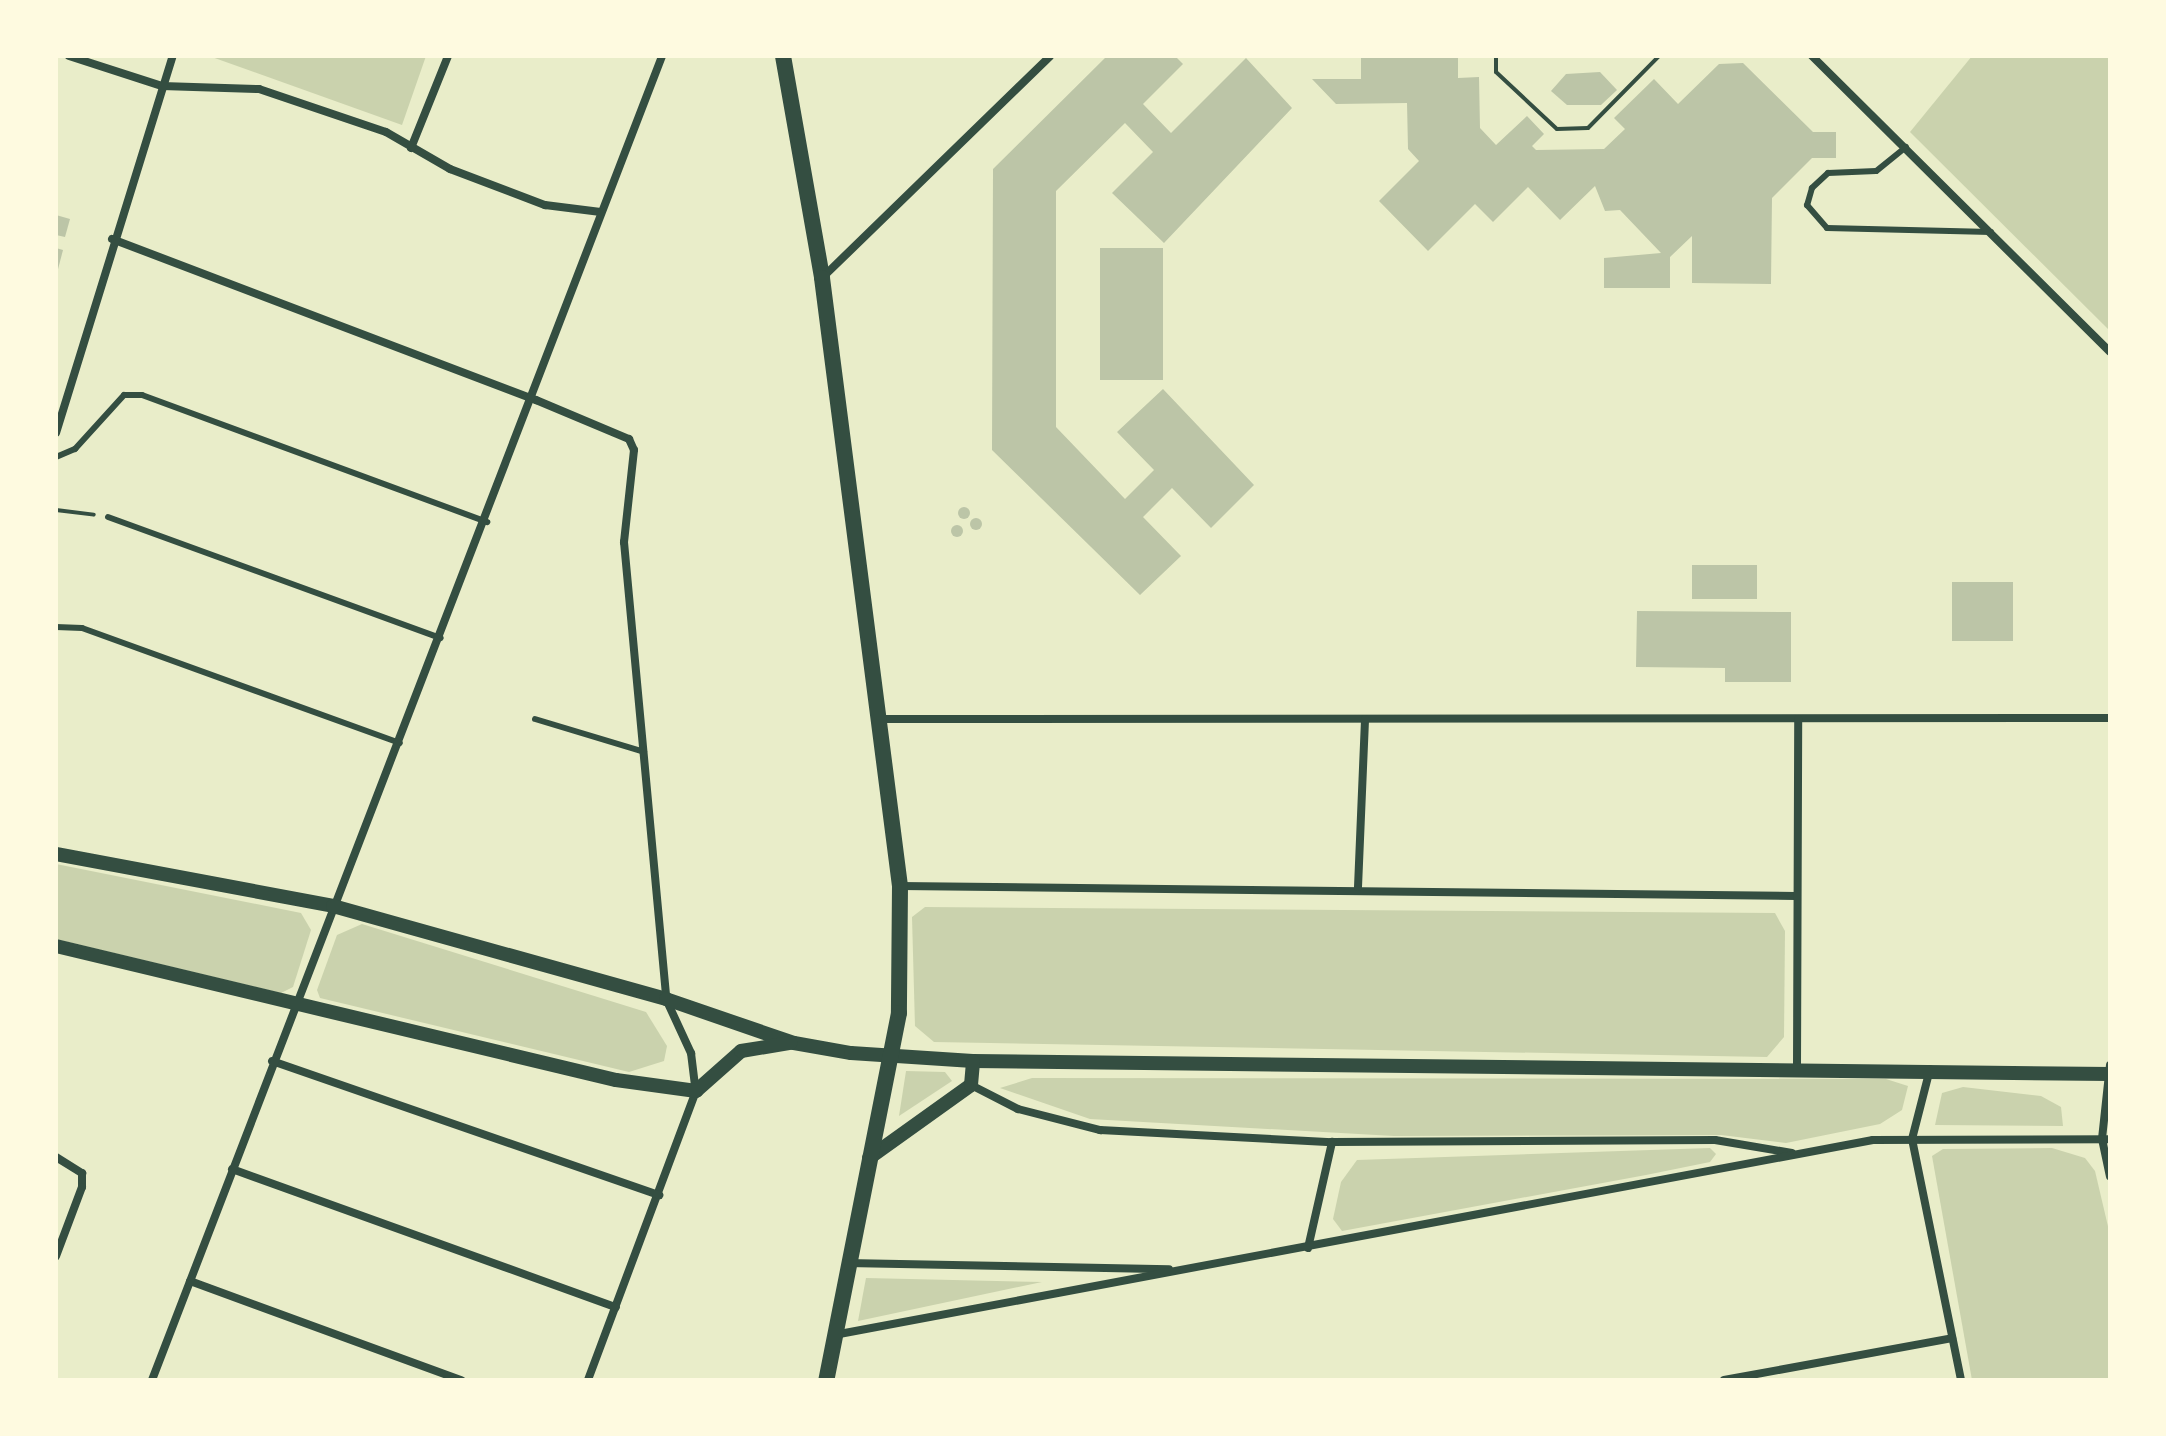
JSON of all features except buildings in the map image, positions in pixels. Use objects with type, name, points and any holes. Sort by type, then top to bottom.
[{"type":"main road","points":[[783,56],[822,278],[881,719],[900,886],[899,1013],[845,1263],[826,1380]]},
{"type":"street","points":[[69,56],[162,86],[259,89],[411,148],[545,205],[601,212]]},
{"type":"street","points":[[56,433],[112,239],[173,56]]},
{"type":"street","points":[[411,148],[448,56]]},
{"type":"street","points":[[152,1380],[272,1061],[536,400],[601,212],[662,56]]},
{"type":"street","points":[[822,278],[1050,56]]},
{"type":"street","points":[[1812,56],[2110,352]]},
{"type":"street","points":[[112,239],[536,400],[629,439],[637,462],[624,542],[666,999],[691,1053],[696,1091],[660,1195],[588,1380]]},
{"type":"street","points":[[881,719],[2110,718]]},
{"type":"street","points":[[1358,887],[1365,719]]},
{"type":"street","points":[[1797,1067],[1798,719]]},
{"type":"street","points":[[56,854],[333,906],[666,999],[794,1043],[890,1055],[973,1061],[2109,1071],[2106,1139],[2110,1176]]},
{"type":"street","points":[[900,886],[1358,887],[1796,896]]},
{"type":"street","points":[[56,946],[294,1006],[696,1091]]},
{"type":"street","points":[[696,1091],[741,1051],[794,1043]]},
{"type":"street","points":[[272,1061],[660,1195]]},
{"type":"street","points":[[869,1158],[971,1085],[973,1061]]},
{"type":"street","points":[[1930,1068],[1912,1139],[1961,1380]]},
{"type":"street","points":[[971,1085],[1018,1109],[1100,1130],[1332,1142],[1715,1140],[1797,1154]]},
{"type":"street","points":[[833,1335],[1797,1154],[1912,1139],[2106,1139]]},
{"type":"street","points":[[1308,1248],[1332,1142]]},
{"type":"street","points":[[56,1157],[82,1173],[82,1187],[56,1256]]},
{"type":"street","points":[[232,1169],[616,1307]]},
{"type":"street","points":[[845,1263],[1190,1270]]},
{"type":"street","points":[[190,1281],[461,1380]]},
{"type":"street","points":[[1724,1380],[1952,1338]]},
{"type":"lane","points":[[1906,147],[1876,171],[1828,173],[1807,205],[1827,228],[1991,232]]},
{"type":"lane","points":[[56,457],[75,449],[124,395],[142,395],[487,522]]},
{"type":"lane","points":[[108,517],[441,638]]},
{"type":"lane","points":[[56,627],[82,628],[400,743]]},
{"type":"lane","points":[[535,719],[644,752]]},
{"type":"path","points":[[1496,56],[1496,72],[1557,129],[1588,128],[1659,56]]},
{"type":"path","points":[[56,510],[108,517]]},
{"type":"green space","points":[[209,56],[426,56],[402,125]]},
{"type":"green space","points":[[1972,56],[2110,56],[2110,331],[1910,132]]},
{"type":"green space","points":[[56,864],[301,913],[311,930],[293,987],[281,993],[56,939]]},
{"type":"green space","points":[[925,907],[1775,913],[1785,931],[1784,1037],[1767,1057],[934,1042],[915,1026],[912,917]]},
{"type":"green space","points":[[362,924],[646,1012],[667,1046],[664,1061],[629,1072],[320,998],[317,990],[337,935]]},
{"type":"green space","points":[[906,1071],[945,1072],[952,1081],[899,1116]]},
{"type":"green space","points":[[1032,1078],[1886,1079],[1908,1086],[1902,1110],[1880,1124],[1786,1143],[1721,1135],[1394,1136],[1090,1119],[1000,1088]]},
{"type":"green space","points":[[1963,1087],[2041,1096],[2061,1107],[2063,1126],[1935,1125],[1942,1093]]},
{"type":"green space","points":[[1710,1148],[1716,1154],[1710,1162],[1646,1175],[1342,1231],[1333,1219],[1341,1182],[1357,1160]]},
{"type":"green space","points":[[2052,1148],[2085,1158],[2095,1171],[2110,1235],[2110,1380],[1972,1380],[1932,1156],[1943,1149]]},
{"type":"green space","points":[[866,1278],[1042,1282],[858,1321]]}]
